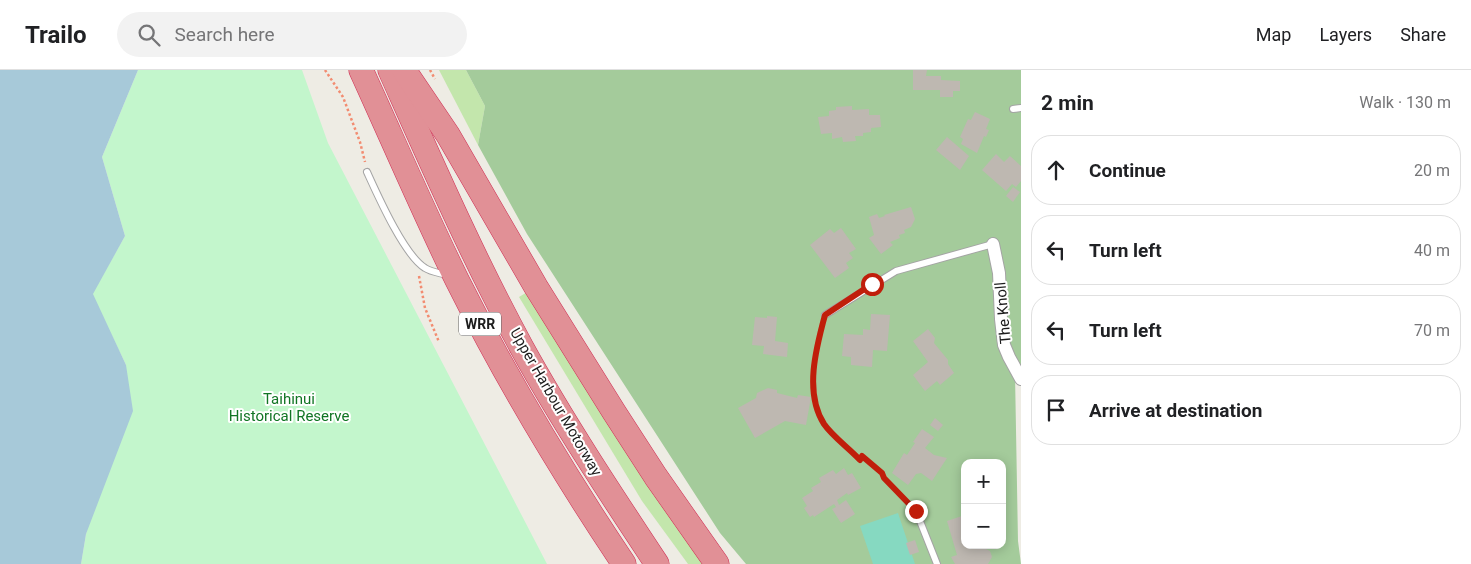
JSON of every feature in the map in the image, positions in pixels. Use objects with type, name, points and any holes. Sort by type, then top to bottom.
[{"type":"highway","name":"Upper Harbour Motorway","points":[[361,70],[456,276],[501,362],[586,508],[624,564]]},
{"type":"highway","name":"Upper Harbour Motorway","points":[[390,70],[440,183],[522,347],[593,467],[657,564]]},
{"type":"highway","points":[[404,70],[448,136],[536,287],[614,412],[656,477],[717,564]]},
{"type":"street","name":"The Knoll","points":[[992,244],[999,273],[1004,345],[1021,379]]},
{"type":"lane","points":[[1013,109],[1021,108]]},
{"type":"lane","points":[[367,172],[399,235],[415,260],[426,269],[456,276]]},
{"type":"lane","points":[[825,315],[896,271],[992,244]]},
{"type":"lane","points":[[916,511],[937,564]]},
{"type":"path","points":[[325,70],[343,98],[360,142],[367,172]]},
{"type":"path","points":[[415,260],[425,308],[439,342]]},
{"type":"path","points":[[825,315],[816,353],[813,386],[819,415],[826,426],[860,460],[862,456],[882,473],[884,478],[916,511]]},
{"type":"green space","name":"Taihinui Historical Reserve","points":[[138,70],[302,70],[328,143],[547,564],[81,564],[86,534],[126,365],[92,294],[125,236],[102,157]]},
{"type":"green space","points":[[439,70],[466,70],[485,106],[478,145]]},
{"type":"green space","points":[[466,70],[1021,70],[1021,365],[1015,374],[1018,541],[1021,564],[746,564],[720,533],[527,234],[478,145],[485,106]]},
{"type":"green space","points":[[529,291],[710,564],[688,564],[642,501],[519,297]]},
{"type":"green space","points":[[898,513],[915,564],[873,564],[860,526]]},
{"type":"water","points":[[0,70],[138,70],[102,157],[125,236],[93,294],[126,365],[133,411],[86,534],[81,564],[0,564]]},
{"type":"building","points":[[913,70],[927,70],[926,76],[941,76],[941,80],[960,81],[960,91],[953,91],[953,97],[940,97],[940,90],[913,90]]},
{"type":"building","points":[[852,106],[852,110],[869,109],[869,115],[880,115],[881,127],[871,128],[871,132],[863,133],[863,136],[855,136],[856,141],[843,142],[842,137],[832,139],[832,133],[821,134],[818,117],[829,116],[829,111],[836,110],[836,107]]},
{"type":"building","points":[[975,112],[990,119],[986,129],[989,130],[986,137],[984,136],[977,153],[961,144],[963,139],[960,137],[968,119],[971,120]]},
{"type":"building","points":[[947,137],[969,156],[960,170],[936,150]]},
{"type":"building","points":[[996,154],[1004,162],[1010,156],[1021,166],[1021,181],[1016,187],[1012,184],[1006,191],[982,170]]},
{"type":"building","points":[[1013,187],[1020,192],[1013,202],[1006,196]]},
{"type":"building","points":[[911,207],[915,219],[911,227],[904,230],[905,233],[899,235],[900,238],[890,242],[893,245],[881,254],[869,238],[874,235],[869,217],[877,214],[879,218]]},
{"type":"building","points":[[841,228],[856,249],[849,253],[853,258],[846,263],[849,268],[835,278],[810,245],[830,229],[834,233]]},
{"type":"building","points":[[871,314],[890,315],[887,351],[873,350],[872,367],[851,365],[851,357],[842,356],[844,334],[863,335],[863,329],[870,330]]},
{"type":"building","points":[[767,316],[777,317],[775,341],[788,343],[787,357],[763,354],[764,346],[752,345],[755,317],[767,318]]},
{"type":"building","points":[[928,329],[935,338],[934,343],[948,360],[948,364],[954,373],[940,385],[937,381],[925,391],[913,375],[928,362],[913,341]]},
{"type":"building","points":[[768,388],[777,390],[777,393],[797,398],[798,395],[811,397],[806,425],[785,421],[755,438],[738,408],[756,398],[757,393]]},
{"type":"building","points":[[935,418],[943,425],[938,431],[930,425]]},
{"type":"building","points":[[922,429],[934,437],[925,448],[934,455],[947,458],[932,481],[921,473],[916,474],[908,485],[892,473],[904,453],[907,455]]},
{"type":"building","points":[[844,468],[848,475],[852,473],[861,488],[848,495],[847,493],[837,500],[839,505],[846,500],[855,514],[841,523],[832,509],[836,507],[834,504],[814,517],[813,515],[810,517],[804,508],[807,506],[802,498],[813,491],[811,488],[821,482],[819,478],[833,470],[836,474]]},
{"type":"building","points":[[961,516],[961,549],[986,549],[990,551],[992,557],[988,564],[955,564],[951,557],[957,555],[947,521]]},
{"type":"building","points":[[915,540],[919,552],[910,555],[906,543]]},
{"type":"route","points":[[872,284],[825,315],[816,353],[813,386],[815,401],[819,415],[826,426],[860,460],[862,456],[882,473],[884,478],[916,511]]}]
